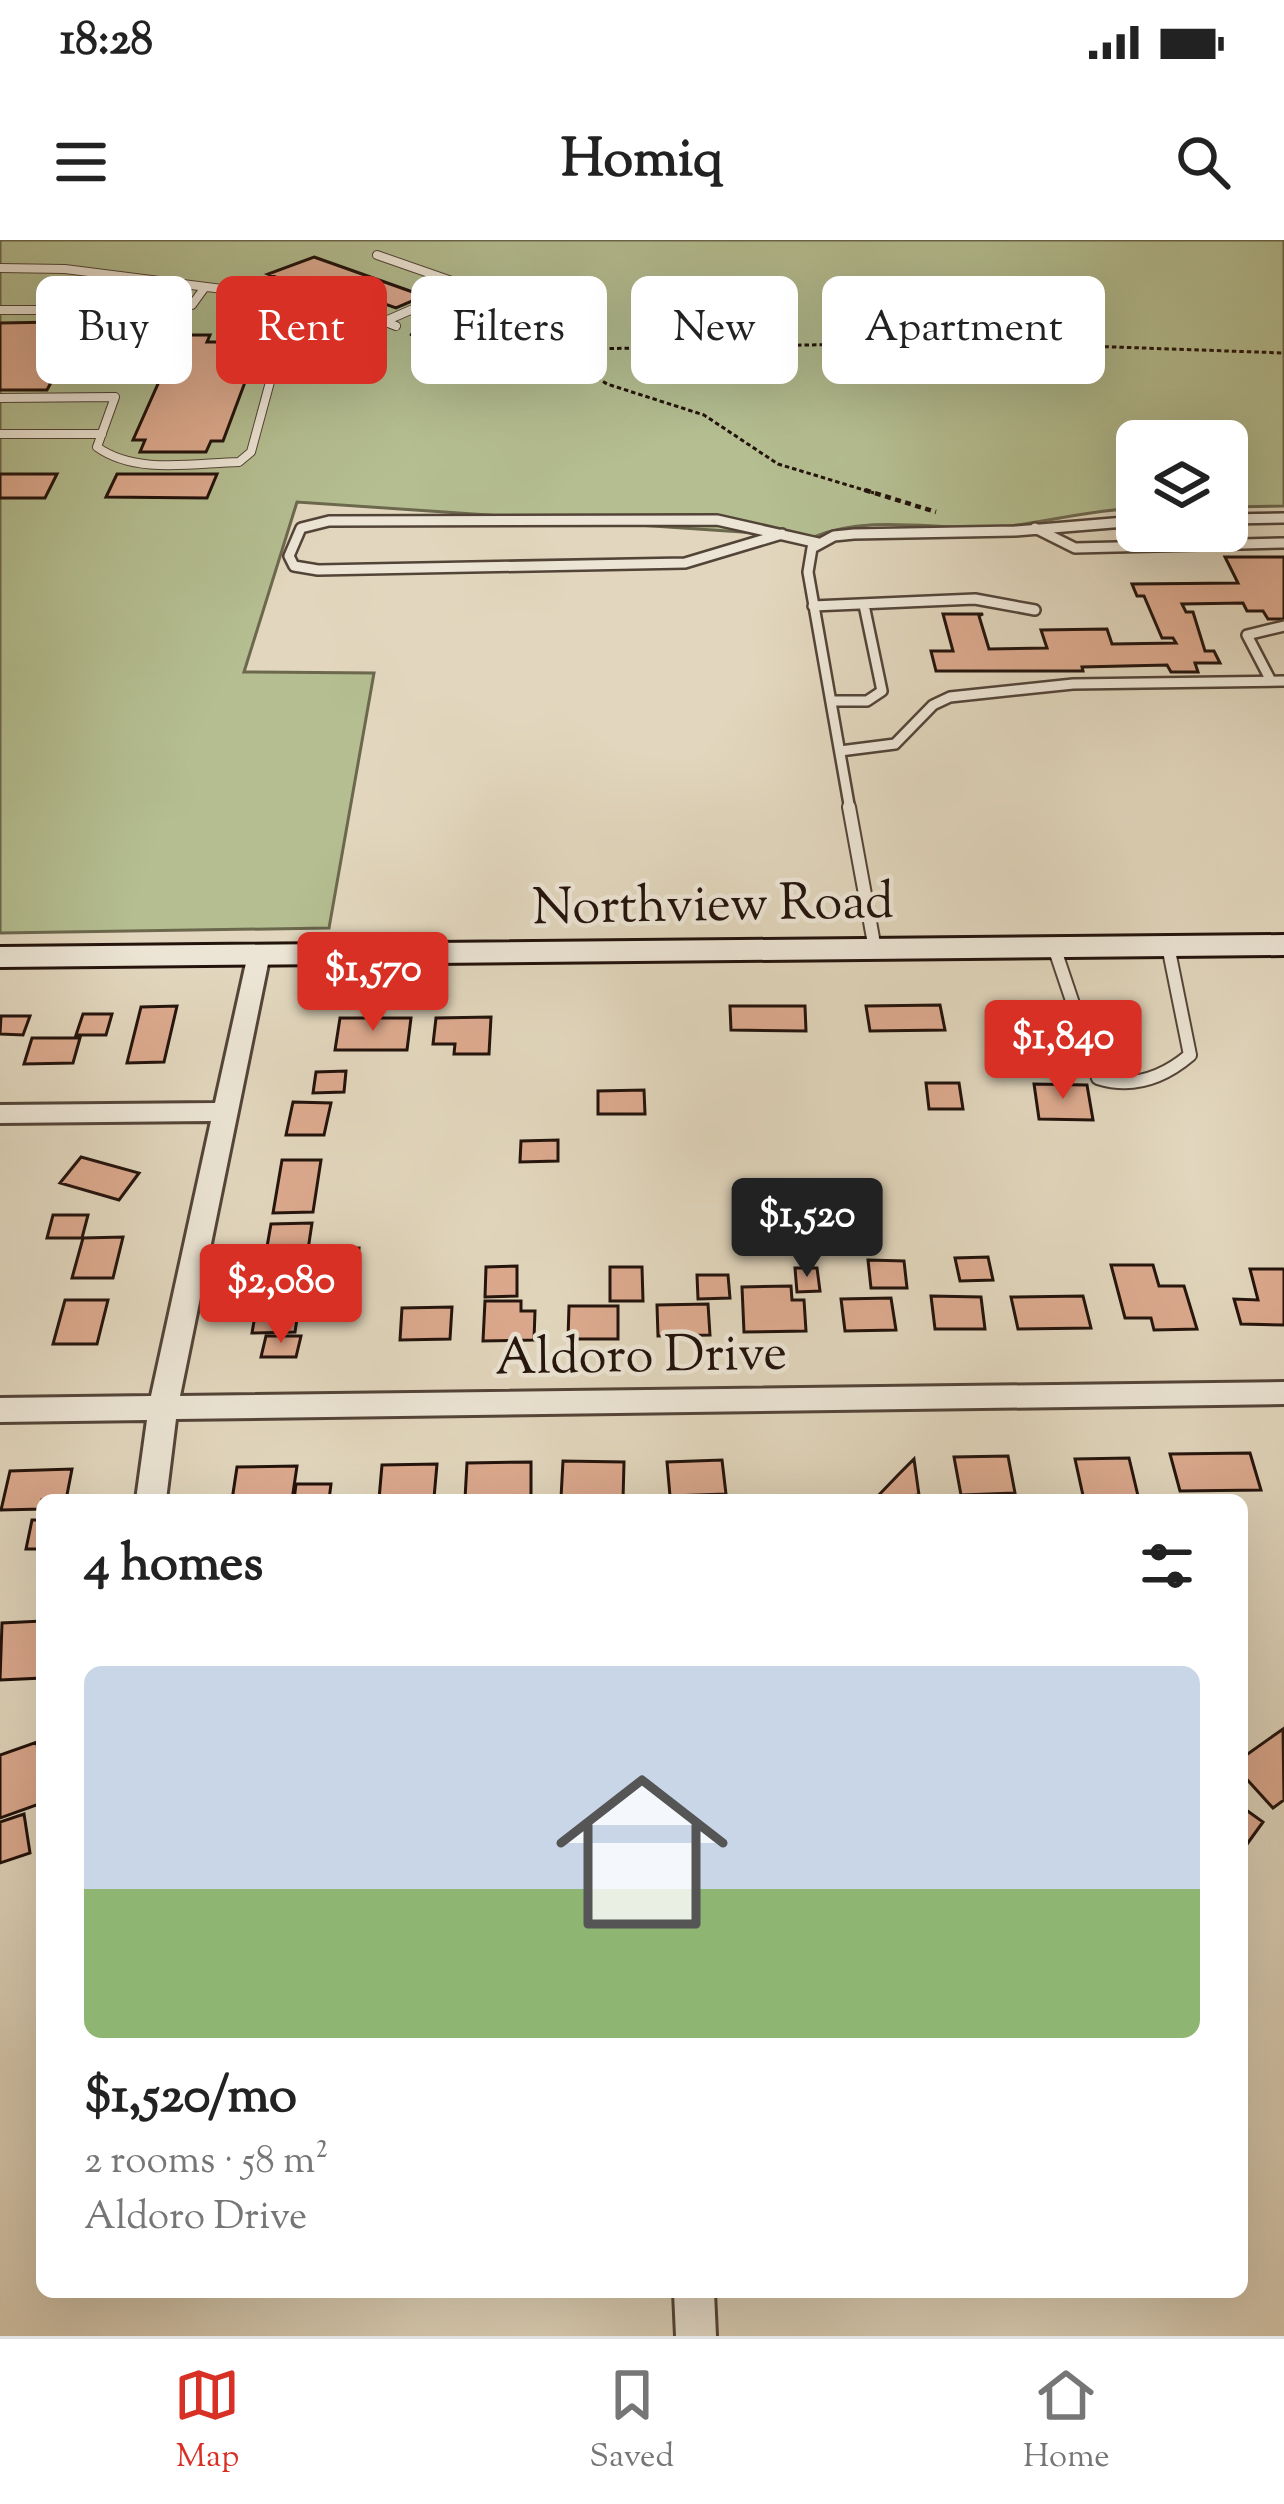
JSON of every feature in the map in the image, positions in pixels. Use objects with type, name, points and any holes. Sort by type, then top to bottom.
[{"type":"street","name":"Northview Road","points":[[0,957],[1284,945]]},
{"type":"street","points":[[152,1494],[163,1408],[259,954]]},
{"type":"street","points":[[0,1114],[224,1112]]},
{"type":"street","name":"Aldoro Drive","points":[[0,1410],[1284,1393]]},
{"type":"street","points":[[694,2298],[695,2336]]},
{"type":"lane","points":[[377,255],[466,286],[387,320]]},
{"type":"lane","points":[[0,268],[117,276]]},
{"type":"lane","points":[[192,285],[216,288]]},
{"type":"lane","points":[[192,304],[206,287]]},
{"type":"lane","points":[[0,310],[36,310]]},
{"type":"lane","points":[[387,323],[396,326]]},
{"type":"lane","points":[[0,398],[115,397],[97,447],[104,455],[131,463],[239,462],[250,452],[269,384]]},
{"type":"lane","points":[[0,434],[102,434]]},
{"type":"lane","points":[[1248,519],[1284,518]]},
{"type":"lane","points":[[782,533],[713,558],[648,566],[318,570],[294,566],[289,556],[302,528],[329,521],[700,520],[782,533],[818,543]]},
{"type":"lane","points":[[875,949],[813,606],[808,572],[812,548],[854,534],[1116,522]]},
{"type":"lane","points":[[1035,528],[1075,548],[1284,543]]},
{"type":"lane","points":[[813,606],[975,599],[1035,610]]},
{"type":"lane","points":[[832,701],[867,701],[882,691],[864,605]]},
{"type":"lane","points":[[1270,681],[1246,635],[1284,626]]},
{"type":"lane","points":[[840,751],[892,746],[910,734],[934,703],[954,696],[1046,686],[1284,681]]},
{"type":"lane","points":[[1054,947],[1098,1078],[1114,1085],[1168,1075],[1190,1055],[1168,946]]},
{"type":"path","points":[[396,326],[411,334]]},
{"type":"path","points":[[607,348],[974,342],[1284,353]]},
{"type":"path","points":[[607,384],[704,416],[778,464],[927,508],[944,516],[953,532]]},
{"type":"green space","points":[[0,240],[1284,240],[1284,506],[1248,507],[1248,420],[1116,420],[1116,510],[1017,525],[889,524],[838,529],[814,537],[297,502],[244,672],[374,673],[329,928],[0,933]]},
{"type":"building","points":[[314,257],[368,276],[273,276],[268,274]]},
{"type":"building","points":[[387,283],[411,291],[411,302],[396,308],[387,305]]},
{"type":"building","points":[[36,322],[36,384],[50,384],[47,390],[0,390],[0,323]]},
{"type":"building","points":[[192,335],[210,335],[207,342],[216,342],[216,384],[244,384],[223,441],[211,441],[206,452],[140,452],[145,440],[133,440],[158,384],[192,384]]},
{"type":"building","points":[[0,474],[57,474],[45,498],[0,498]]},
{"type":"building","points":[[117,474],[217,474],[207,498],[106,497]]},
{"type":"building","points":[[1225,557],[1284,557],[1284,619],[1247,611],[1243,603],[1182,604],[1186,612],[1193,612],[1205,651],[1214,651],[1220,663],[1195,663],[1198,672],[1171,672],[1167,665],[1082,667],[1083,671],[936,671],[931,651],[953,651],[943,614],[983,614],[979,616],[989,649],[1047,648],[1041,630],[1107,629],[1112,644],[1176,643],[1173,638],[1162,638],[1144,596],[1137,596],[1132,584],[1238,583]]},
{"type":"building","points":[[940,1005],[945,1030],[870,1031],[866,1006]]},
{"type":"building","points":[[177,1006],[164,1062],[127,1063],[141,1007]]},
{"type":"building","points":[[730,1006],[805,1006],[806,1031],[731,1030]]},
{"type":"building","points":[[83,1014],[112,1014],[106,1035],[76,1035]]},
{"type":"building","points":[[1,1016],[30,1016],[23,1035],[0,1034]]},
{"type":"building","points":[[491,1017],[489,1054],[454,1054],[455,1044],[433,1044],[436,1018]]},
{"type":"building","points":[[340,1018],[411,1018],[407,1050],[335,1050]]},
{"type":"building","points":[[32,1038],[80,1038],[73,1063],[24,1064]]},
{"type":"building","points":[[346,1071],[344,1092],[313,1093],[316,1072]]},
{"type":"building","points":[[926,1083],[959,1083],[963,1109],[929,1109]]},
{"type":"building","points":[[1034,1084],[1087,1085],[1093,1120],[1039,1119]]},
{"type":"building","points":[[644,1090],[645,1114],[598,1114],[598,1091]]},
{"type":"building","points":[[293,1102],[331,1103],[324,1135],[286,1135]]},
{"type":"building","points":[[558,1140],[558,1161],[520,1162],[521,1141]]},
{"type":"building","points":[[81,1157],[139,1173],[119,1200],[60,1183]]},
{"type":"building","points":[[282,1160],[321,1160],[313,1212],[273,1213]]},
{"type":"building","points":[[53,1215],[88,1215],[82,1238],[47,1238]]},
{"type":"building","points":[[312,1223],[306,1263],[264,1264],[271,1224]]},
{"type":"building","points":[[123,1237],[113,1278],[72,1278],[83,1238]]},
{"type":"building","points":[[359,1248],[356,1279],[320,1280],[324,1249]]},
{"type":"building","points":[[988,1257],[993,1280],[960,1281],[955,1258]]},
{"type":"building","points":[[868,1260],[904,1261],[907,1288],[871,1288]]},
{"type":"building","points":[[1111,1265],[1153,1265],[1159,1286],[1184,1286],[1197,1329],[1154,1330],[1151,1318],[1125,1318]]},
{"type":"building","points":[[517,1266],[517,1296],[485,1297],[486,1267]]},
{"type":"building","points":[[610,1267],[642,1267],[643,1301],[610,1301]]},
{"type":"building","points":[[795,1268],[817,1268],[820,1291],[797,1292]]},
{"type":"building","points":[[1250,1269],[1284,1269],[1284,1325],[1241,1324],[1234,1299],[1258,1300]]},
{"type":"building","points":[[697,1275],[728,1275],[730,1298],[698,1299]]},
{"type":"building","points":[[791,1286],[792,1300],[804,1300],[806,1331],[744,1332],[742,1287]]},
{"type":"building","points":[[259,1292],[301,1292],[295,1332],[252,1333]]},
{"type":"building","points":[[931,1296],[981,1297],[985,1329],[935,1329]]},
{"type":"building","points":[[1083,1296],[1091,1328],[1018,1329],[1011,1297]]},
{"type":"building","points":[[891,1298],[896,1330],[845,1331],[841,1299]]},
{"type":"building","points":[[65,1300],[108,1300],[97,1344],[53,1344]]},
{"type":"building","points":[[485,1301],[521,1301],[521,1311],[535,1311],[534,1340],[483,1341]]},
{"type":"building","points":[[708,1304],[710,1335],[658,1336],[657,1305]]},
{"type":"building","points":[[569,1306],[618,1306],[618,1339],[568,1339]]},
{"type":"building","points":[[452,1307],[450,1339],[400,1340],[402,1308]]},
{"type":"building","points":[[266,1336],[301,1336],[296,1357],[261,1357]]},
{"type":"building","points":[[1250,1453],[1261,1490],[1180,1491],[1170,1454]]},
{"type":"building","points":[[1008,1456],[1015,1493],[961,1494],[954,1457]]},
{"type":"building","points":[[1129,1458],[1138,1494],[1083,1494],[1075,1459]]},
{"type":"building","points":[[914,1459],[919,1494],[880,1494]]},
{"type":"building","points":[[722,1460],[726,1494],[670,1494],[667,1462]]},
{"type":"building","points":[[563,1461],[624,1462],[623,1494],[561,1494]]},
{"type":"building","points":[[531,1462],[531,1494],[465,1494],[467,1463]]},
{"type":"building","points":[[437,1464],[434,1494],[379,1494],[382,1465]]},
{"type":"building","points":[[297,1466],[293,1494],[233,1494],[237,1467]]},
{"type":"building","points":[[72,1469],[67,1494],[36,1494],[36,1509],[1,1510],[10,1471]]},
{"type":"building","points":[[296,1484],[331,1484],[330,1494],[295,1494]]},
{"type":"building","points":[[32,1520],[36,1520],[36,1549],[26,1549]]},
{"type":"building","points":[[36,1621],[36,1678],[0,1680],[2,1623]]},
{"type":"building","points":[[1283,1729],[1284,1800],[1273,1808],[1248,1781],[1248,1754]]},
{"type":"building","points":[[36,1742],[36,1805],[0,1818],[0,1755]]},
{"type":"building","points":[[1248,1811],[1263,1822],[1248,1843]]},
{"type":"building","points":[[24,1814],[30,1853],[0,1863],[0,1822]]}]
